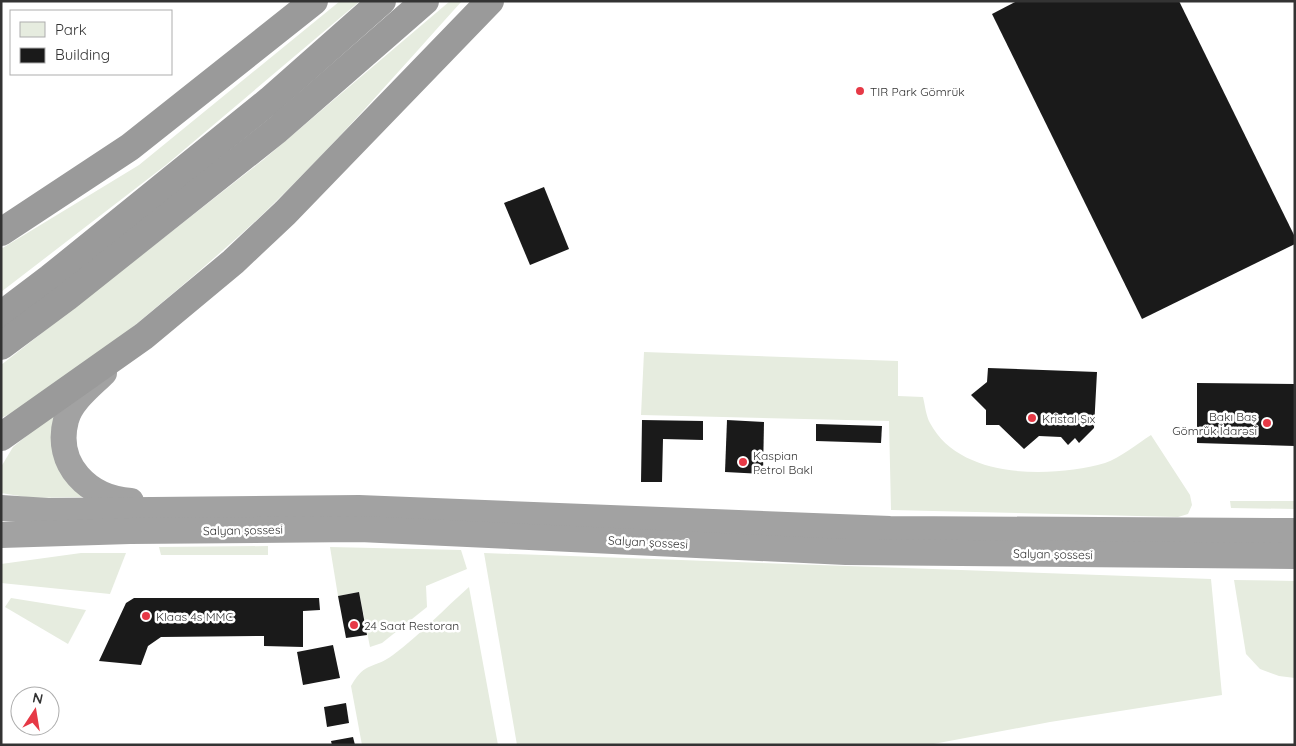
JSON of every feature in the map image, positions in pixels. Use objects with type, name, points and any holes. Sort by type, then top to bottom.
[{"type":"highway","points":[[1,232],[130,147],[314,1]]},
{"type":"highway","points":[[1,314],[50,278],[270,100],[382,1]]},
{"type":"highway","points":[[1,346],[67,297],[277,130],[425,1]]},
{"type":"highway","points":[[1,437],[144,336],[233,262],[285,213],[490,1]]},
{"type":"highway","points":[[144,336],[73,406],[66,421],[67,458],[76,476],[88,488],[103,495],[122,500],[218,508]]},
{"type":"highway","points":[[1,508],[48,511],[218,508]]},
{"type":"highway","name":"Salyan şossesi","points":[[218,508],[368,508],[890,529],[1295,531]]},
{"type":"highway","name":"Salyan şossesi","points":[[1,536],[120,531],[360,529],[846,552],[1295,556]]},
{"type":"green space","points":[[340,1],[360,1],[166,165],[1,292],[1,249],[139,165]]},
{"type":"green space","points":[[450,1],[462,1],[340,136],[263,214],[187,282],[91,361],[56,387],[1,418],[1,365],[263,160]]},
{"type":"green space","points":[[644,352],[898,361],[898,396],[923,397],[930,423],[944,442],[963,455],[985,465],[1009,470],[1034,472],[1060,471],[1111,461],[1151,435],[1190,495],[1192,505],[1188,514],[1178,517],[891,510],[889,421],[641,415]]},
{"type":"green space","points":[[58,410],[88,497],[32,498],[1,493],[1,467],[13,447]]},
{"type":"green space","points":[[1230,501],[1295,501],[1295,509],[1231,508]]},
{"type":"green space","points":[[268,546],[268,555],[161,555],[159,547]]},
{"type":"green space","points":[[330,547],[461,550],[467,569],[426,586],[427,607],[382,643],[370,647],[359,592],[338,596]]},
{"type":"green space","points":[[81,553],[126,553],[110,594],[1,583],[1,564]]},
{"type":"green space","points":[[484,553],[1211,579],[1222,695],[1050,722],[928,745],[517,745]]},
{"type":"green space","points":[[1234,580],[1295,581],[1295,678],[1279,676],[1260,669],[1246,654]]},
{"type":"green space","points":[[469,587],[498,745],[362,745],[351,686],[356,678],[361,672],[386,660],[403,647]]},
{"type":"green space","points":[[11,598],[86,610],[68,644],[5,607]]},
{"type":"building","points":[[1017,1],[1179,1],[1295,237],[1295,244],[1142,319],[992,14]]},
{"type":"building","points":[[544,187],[569,249],[530,265],[504,203]]},
{"type":"building","points":[[988,368],[1097,372],[1094,428],[1079,443],[1075,438],[1068,445],[1061,437],[1039,436],[1024,449],[999,425],[986,425],[986,410],[971,395],[987,382]]},
{"type":"building","points":[[1197,383],[1295,384],[1295,446],[1197,443]]},
{"type":"building","points":[[642,420],[703,421],[703,440],[663,439],[662,482],[641,482]]},
{"type":"building","points":[[727,420],[764,422],[763,474],[725,472]]},
{"type":"building","points":[[816,424],[882,426],[881,443],[816,441]]},
{"type":"building","points":[[359,592],[367,635],[346,638],[338,596]]},
{"type":"building","points":[[134,598],[319,598],[320,610],[303,611],[303,647],[264,646],[264,636],[161,637],[148,646],[141,665],[99,661],[126,603]]},
{"type":"building","points":[[333,645],[340,678],[303,685],[297,652]]},
{"type":"building","points":[[346,703],[349,723],[327,727],[324,707]]},
{"type":"building","points":[[353,737],[355,745],[332,745],[331,741]]},
{"type":"place","name":"TIR Park Gömrük","points":[[860,91]]},
{"type":"place","name":"Kristal Şıx","points":[[1032,418]]},
{"type":"place","name":"Bakı Baş Gömrük İdarəsi","points":[[1267,423]]},
{"type":"place","name":"Kaspian Petrol Bakl","points":[[743,462]]},
{"type":"place","name":"Klaas 4s MMC","points":[[146,616]]},
{"type":"place","name":"24 Saat Restoran","points":[[354,625]]}]
